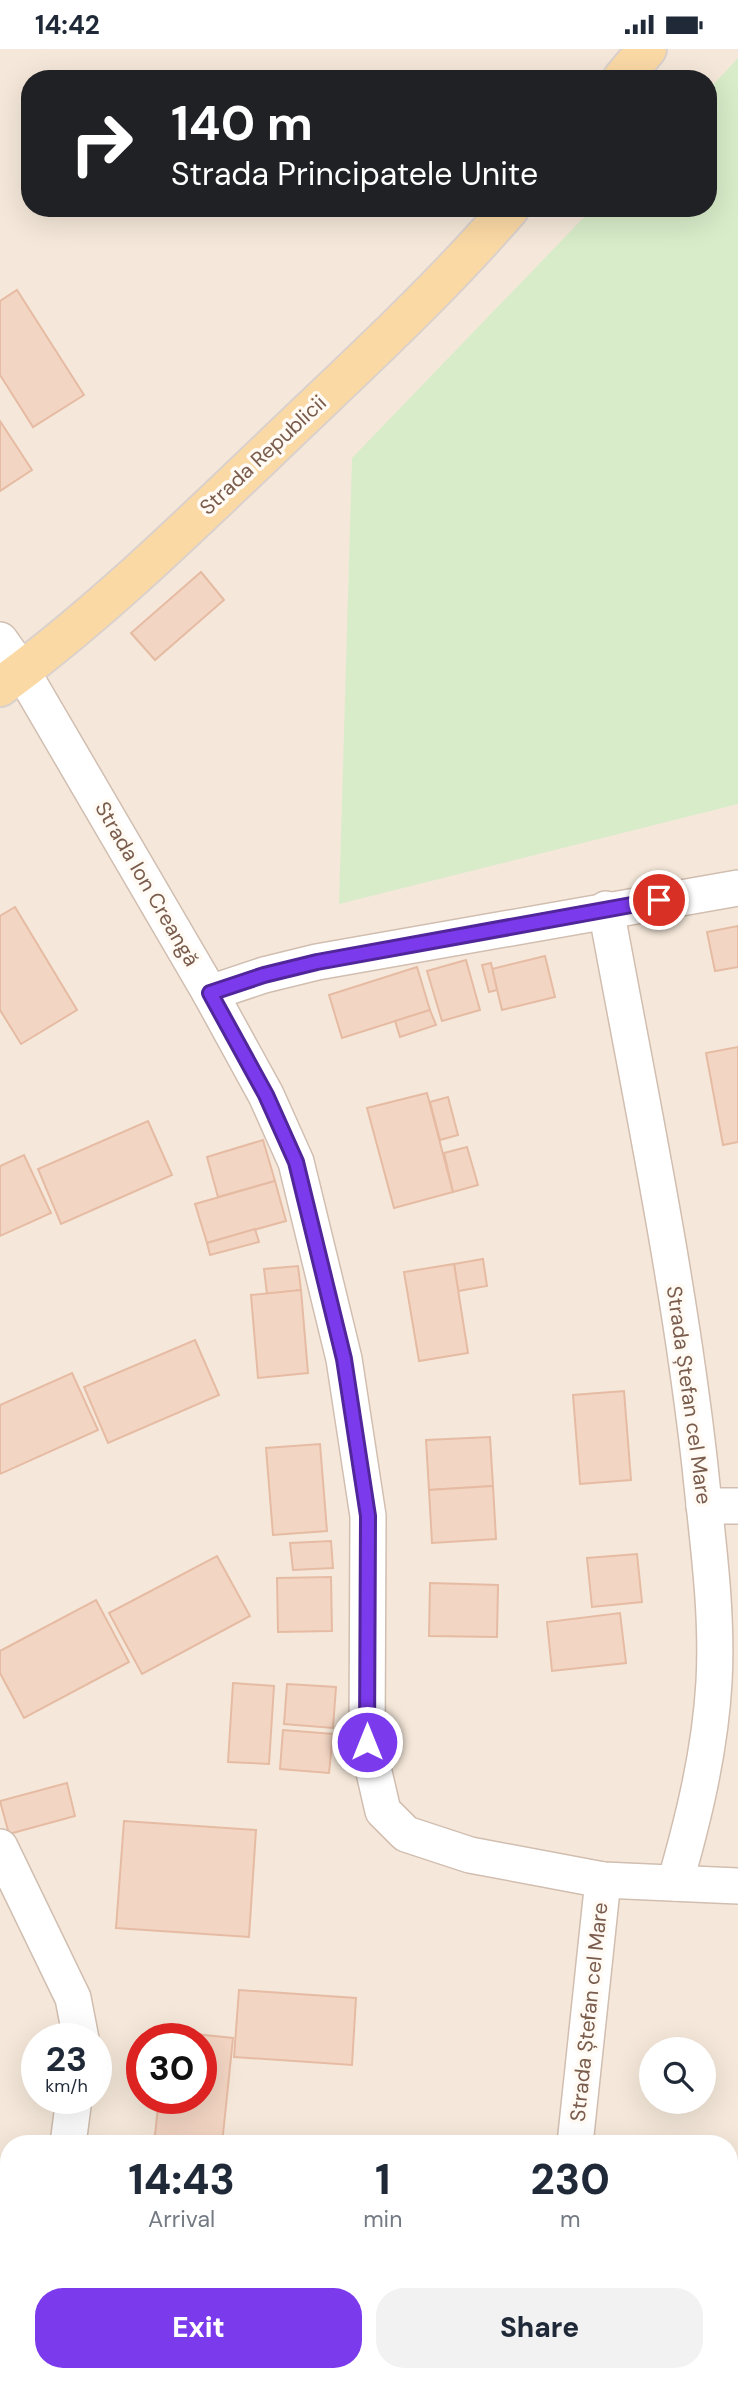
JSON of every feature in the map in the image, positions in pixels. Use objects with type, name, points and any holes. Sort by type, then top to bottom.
[{"type":"main road","points":[[630,70],[647,49]]},
{"type":"main road","name":"Strada Republicii","points":[[11,679],[90,615],[237,480],[404,322],[502,217]]},
{"type":"street","name":"Strada Ion Creangă","points":[[0,640],[11,679],[210,993],[266,1095],[296,1162],[344,1359],[368,1516],[367,1742],[383,1811],[406,1834],[470,1855],[603,1880],[738,1887]]},
{"type":"street","points":[[210,993],[264,975],[317,962],[606,909],[738,888]]},
{"type":"street","name":"Strada Ștefan cel Mare","points":[[606,909],[687,1354],[721,1506],[711,1585],[714,1679],[709,1734],[696,1811],[675,1883]]},
{"type":"street","points":[[0,1847],[74,1998],[78,2023]]},
{"type":"street","name":"Strada Ștefan cel Mare","points":[[576,2135],[603,1880]]},
{"type":"street","points":[[69,2135],[72,2114]]},
{"type":"shaded area","points":[[0,49],[738,49],[738,2135],[0,2135]]},
{"type":"green space","points":[[738,58],[738,804],[339,904],[352,458],[584,217],[717,217],[717,80]]},
{"type":"building","points":[[17,290],[84,395],[33,427],[0,375],[0,301]]},
{"type":"building","points":[[0,421],[32,470],[0,491]]},
{"type":"building","points":[[201,572],[224,600],[155,660],[131,633]]},
{"type":"building","points":[[15,907],[77,1010],[21,1044],[0,1010],[0,916]]},
{"type":"building","points":[[738,926],[738,967],[715,971],[707,932]]},
{"type":"building","points":[[545,956],[555,997],[502,1010],[492,969]]},
{"type":"building","points":[[466,960],[480,1010],[442,1021],[427,971]]},
{"type":"building","points":[[491,963],[497,990],[489,992],[482,965]]},
{"type":"building","points":[[417,967],[430,1010],[342,1038],[329,995]]},
{"type":"building","points":[[430,1010],[436,1025],[400,1037],[395,1021]]},
{"type":"building","points":[[738,1047],[738,1142],[723,1145],[706,1053]]},
{"type":"building","points":[[427,1093],[453,1192],[394,1208],[367,1108]]},
{"type":"building","points":[[448,1097],[458,1135],[440,1140],[430,1102]]},
{"type":"building","points":[[148,1121],[172,1175],[61,1224],[38,1169]]},
{"type":"building","points":[[263,1140],[275,1181],[218,1197],[207,1157]]},
{"type":"building","points":[[467,1147],[478,1185],[453,1192],[444,1153]]},
{"type":"building","points":[[24,1155],[51,1213],[0,1236],[0,1166]]},
{"type":"building","points":[[275,1181],[286,1221],[207,1243],[195,1204]]},
{"type":"building","points":[[255,1229],[259,1242],[210,1255],[207,1243]]},
{"type":"building","points":[[483,1259],[487,1286],[458,1291],[454,1264]]},
{"type":"building","points":[[454,1264],[468,1353],[419,1361],[404,1272]]},
{"type":"building","points":[[298,1266],[301,1290],[267,1294],[264,1269]]},
{"type":"building","points":[[301,1290],[308,1373],[258,1378],[251,1295]]},
{"type":"building","points":[[195,1340],[219,1395],[108,1443],[84,1387]]},
{"type":"building","points":[[72,1373],[98,1430],[0,1474],[0,1405]]},
{"type":"building","points":[[624,1391],[631,1480],[580,1484],[573,1395]]},
{"type":"building","points":[[490,1437],[493,1486],[429,1490],[426,1440]]},
{"type":"building","points":[[320,1444],[327,1531],[273,1535],[266,1448]]},
{"type":"building","points":[[493,1486],[496,1539],[432,1543],[429,1490]]},
{"type":"building","points":[[331,1541],[333,1568],[293,1570],[290,1543]]},
{"type":"building","points":[[637,1554],[642,1602],[592,1607],[587,1558]]},
{"type":"building","points":[[217,1556],[250,1616],[142,1674],[109,1613]]},
{"type":"building","points":[[331,1577],[332,1631],[278,1632],[277,1578]]},
{"type":"building","points":[[430,1583],[498,1585],[497,1637],[429,1636]]},
{"type":"building","points":[[96,1600],[129,1662],[24,1718],[0,1673],[0,1651]]},
{"type":"building","points":[[620,1613],[626,1663],[552,1671],[547,1622]]},
{"type":"building","points":[[233,1683],[274,1686],[269,1764],[228,1762]]},
{"type":"building","points":[[287,1684],[336,1687],[333,1728],[284,1724]]},
{"type":"building","points":[[283,1730],[333,1734],[329,1773],[280,1769]]},
{"type":"building","points":[[67,1783],[75,1816],[9,1834],[0,1801]]},
{"type":"building","points":[[124,1821],[256,1830],[249,1937],[116,1928]]},
{"type":"building","points":[[239,1990],[356,1998],[352,2065],[234,2057]]},
{"type":"building","points":[[217,2036],[233,2038],[223,2135],[155,2135],[157,2114],[217,2114]]},
{"type":"route","points":[[367,1742],[368,1516],[344,1359],[296,1162],[266,1095],[210,993],[264,975],[317,962],[659,900]]}]
